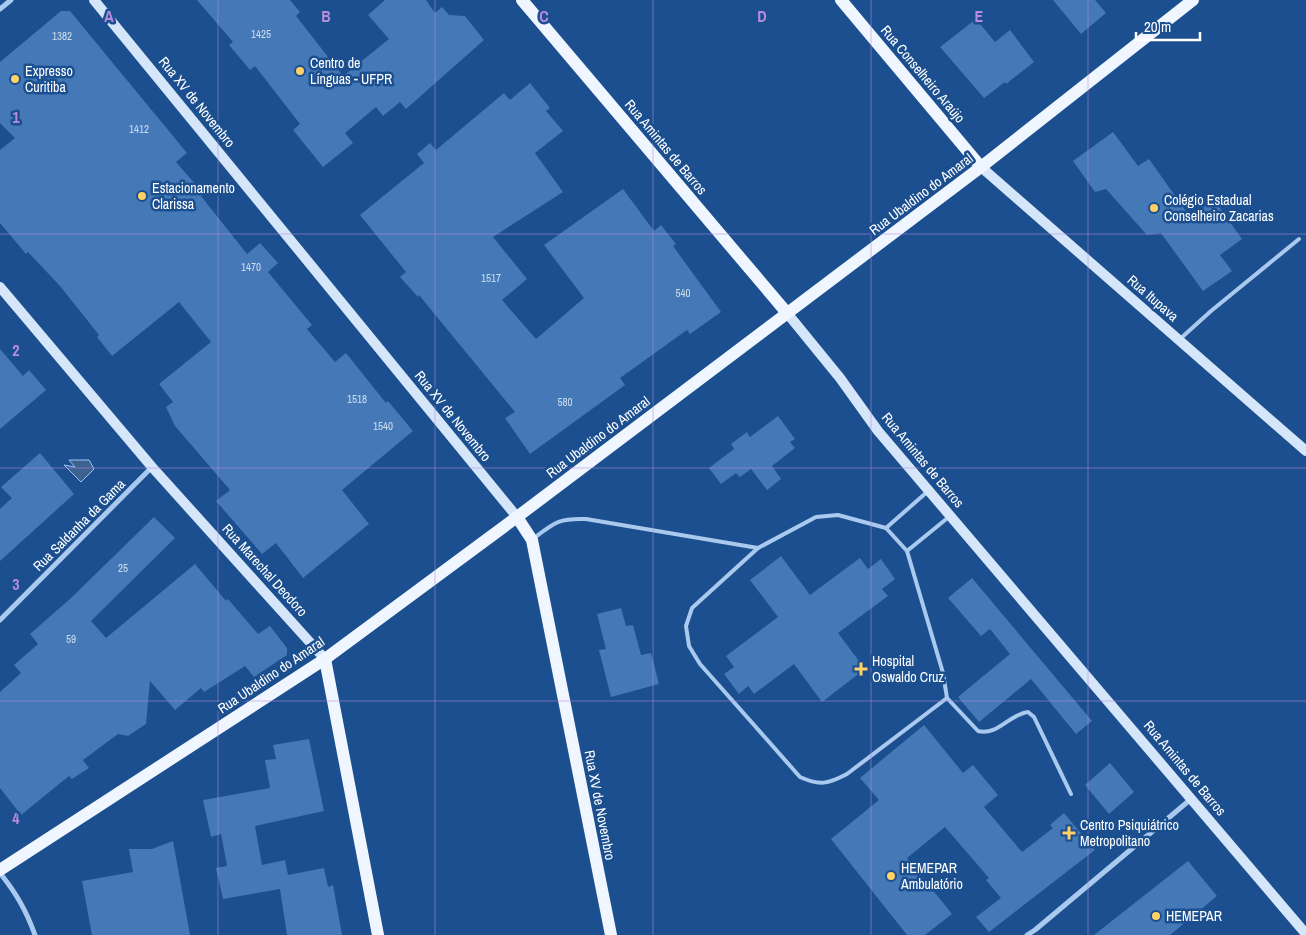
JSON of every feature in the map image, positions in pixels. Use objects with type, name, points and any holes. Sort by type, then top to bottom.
[{"type":"main road","name":"Rua XV de Novembro","points":[[94,0],[517,517],[532,540],[610,935]]},
{"type":"main road","name":"Rua Amintas de Barros","points":[[522,0],[787,313],[840,378],[878,431],[1306,934]]},
{"type":"main road","name":"Rua Conselheiro Araújo","points":[[842,0],[982,167]]},
{"type":"main road","name":"Rua Ubaldino do Amaral","points":[[0,871],[325,659],[982,167],[1193,0]]},
{"type":"main road","name":"Rua Itupava","points":[[982,167],[1306,451]]},
{"type":"main road","name":"Rua Marechal Deodoro","points":[[0,288],[152,467],[325,659]]},
{"type":"main road","points":[[325,659],[378,935]]},
{"type":"street","points":[[0,9],[11,0]]},
{"type":"street","name":"Rua Saldanha da Gama","points":[[0,620],[152,467]]},
{"type":"street","points":[[1027,935],[1191,799]]},
{"type":"street","points":[[0,871],[27,913],[35,935]]},
{"type":"lane","points":[[1179,339],[1211,310],[1299,239]]},
{"type":"lane","points":[[886,528],[928,490]]},
{"type":"lane","points":[[947,698],[847,774],[832,782],[814,783],[800,777],[700,664],[689,646],[686,626],[692,608],[758,548],[816,517],[838,515],[886,528],[907,551],[943,673],[947,698],[978,731],[985,733],[1021,712],[1028,712],[1034,717],[1071,794]]},
{"type":"lane","points":[[907,551],[950,516]]},
{"type":"lane","points":[[532,540],[554,522],[567,518],[586,519],[758,548]]},
{"type":"water","points":[[69,460],[89,460],[94,469],[81,482],[64,465],[75,467]]},
{"type":"building","points":[[197,0],[290,0],[300,12],[296,16],[343,76],[389,39],[368,15],[385,0],[426,0],[435,13],[442,7],[449,15],[465,16],[484,40],[406,109],[400,102],[383,116],[376,107],[345,133],[353,143],[323,167],[293,130],[300,124],[255,66],[250,70],[229,45],[233,42]]},
{"type":"building","points":[[1053,0],[1095,0],[1106,13],[1081,34]]},
{"type":"building","points":[[61,11],[70,11],[187,153],[176,162],[204,194],[201,196],[247,254],[260,243],[278,263],[268,272],[312,325],[307,329],[335,362],[346,353],[386,403],[388,401],[413,431],[342,490],[369,524],[303,578],[276,543],[262,554],[216,501],[230,490],[175,426],[166,407],[173,402],[159,384],[211,342],[179,302],[112,356],[97,337],[99,335],[60,286],[28,252],[26,254],[0,223],[0,150],[15,138],[0,123],[0,62]]},
{"type":"building","points":[[976,19],[995,42],[1010,30],[1034,62],[984,98],[940,47]]},
{"type":"building","points":[[530,83],[550,108],[546,111],[563,131],[535,153],[563,192],[493,237],[527,279],[502,300],[536,339],[584,298],[544,245],[623,189],[654,231],[661,225],[676,244],[673,246],[721,312],[690,334],[687,330],[620,378],[625,385],[530,454],[505,418],[515,412],[419,295],[418,297],[400,277],[406,272],[360,215],[424,163],[417,154],[430,143],[436,150],[504,93],[510,100]]},
{"type":"building","name":"Colégio Estadual Conselheiro Zacarias","points":[[1113,132],[1138,166],[1149,159],[1190,217],[1214,200],[1242,239],[1220,255],[1232,271],[1203,291],[1161,233],[1147,235],[1106,189],[1095,192],[1073,161]]},
{"type":"building","points":[[0,349],[23,376],[29,370],[46,390],[0,429]]},
{"type":"building","points":[[778,416],[795,439],[790,442],[795,448],[772,466],[781,479],[767,490],[751,469],[740,477],[736,473],[721,484],[709,468],[734,449],[731,444],[747,432],[750,437]]},
{"type":"building","points":[[40,453],[74,494],[0,561],[0,509],[12,498],[1,487]]},
{"type":"building","points":[[154,517],[175,538],[91,621],[106,638],[195,564],[226,601],[228,599],[258,634],[270,626],[287,648],[287,655],[254,677],[245,666],[204,692],[201,688],[175,710],[150,681],[146,724],[128,736],[118,734],[83,760],[89,768],[72,779],[69,776],[21,815],[0,788],[0,692],[21,673],[14,665],[38,644],[30,634],[71,598]]},
{"type":"building","points":[[781,556],[810,595],[860,558],[868,569],[881,559],[895,579],[882,589],[888,596],[838,633],[865,669],[822,702],[794,664],[754,694],[748,686],[739,694],[724,674],[734,667],[726,656],[778,617],[750,580]]},
{"type":"building","points":[[972,578],[1092,721],[1076,734],[1031,679],[979,722],[958,697],[1010,654],[990,629],[981,636],[948,598]]},
{"type":"building","points":[[621,608],[626,626],[633,625],[641,655],[651,653],[659,684],[611,697],[599,650],[606,649],[597,614]]},
{"type":"building","points":[[924,725],[963,773],[973,765],[998,795],[984,807],[1022,852],[1053,828],[1050,825],[1064,813],[1095,850],[989,932],[976,917],[1001,898],[986,880],[989,878],[945,827],[907,858],[952,914],[925,935],[907,935],[831,839],[879,800],[860,778]]},
{"type":"building","points":[[309,739],[324,811],[255,826],[262,865],[285,860],[288,875],[324,868],[328,887],[333,885],[342,935],[287,935],[280,889],[223,899],[216,868],[227,866],[221,834],[211,837],[203,800],[270,788],[265,760],[276,759],[273,745]]},
{"type":"building","points":[[1110,763],[1134,792],[1109,814],[1085,785]]},
{"type":"building","points":[[173,841],[190,935],[92,935],[82,881],[133,872],[129,849],[152,849]]},
{"type":"building","name":"HEMEPAR","points":[[1188,861],[1217,896],[1170,935],[1094,935]]},
{"type":"place","name":"Centro de Línguas - UFPR","points":[[300,71]]},
{"type":"place","name":"Expresso Curitiba","points":[[15,79]]},
{"type":"place","name":"Estacionamento Clarissa","points":[[142,196]]},
{"type":"place","name":"Colégio Estadual Conselheiro Zacarias","points":[[1154,208]]},
{"type":"place","name":"Hospital Oswaldo Cruz","points":[[861,669]]},
{"type":"place","name":"Centro Psiquiátrico Metropolitano","points":[[1069,833]]},
{"type":"place","name":"HEMEPAR Ambulatório","points":[[891,876]]},
{"type":"place","name":"HEMEPAR","points":[[1156,916]]}]
